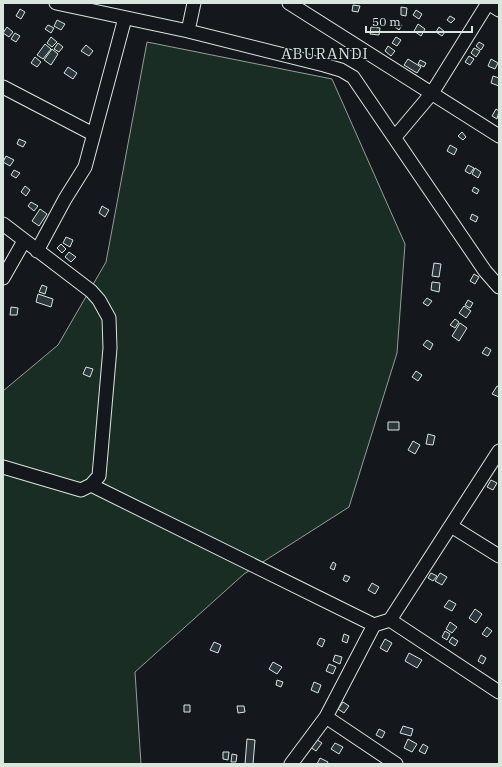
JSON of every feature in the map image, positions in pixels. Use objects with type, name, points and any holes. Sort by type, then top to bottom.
[{"type":"street","points":[[56,3],[188,32],[341,70],[353,77],[485,271],[499,287]]},
{"type":"street","points":[[188,32],[194,3]]},
{"type":"street","points":[[289,3],[499,136]]},
{"type":"street","points":[[395,137],[432,93],[488,3],[499,10]]},
{"type":"street","points":[[37,251],[65,199],[85,167],[92,134],[125,18]]},
{"type":"street","points":[[3,87],[92,134]]},
{"type":"street","points":[[3,224],[91,291],[99,300],[109,318],[110,348],[98,476],[91,485],[81,490],[3,467]]},
{"type":"street","points":[[3,278],[24,241]]},
{"type":"street","points":[[91,485],[374,625],[390,620],[499,451]]},
{"type":"street","points":[[451,526],[499,556]]},
{"type":"street","points":[[390,620],[499,692]]},
{"type":"street","points":[[291,764],[326,717],[374,625]]},
{"type":"street","points":[[326,717],[396,764]]},
{"type":"green space","points":[[147,42],[332,79],[405,244],[397,353],[349,507],[244,574],[135,672],[141,764],[3,764],[3,391],[58,345],[106,262]]},
{"type":"building","points":[[353,5],[360,6],[358,12],[352,11]]},
{"type":"building","points":[[401,7],[407,8],[406,16],[401,15]]},
{"type":"building","points":[[20,9],[25,12],[21,19],[16,16]]},
{"type":"building","points":[[416,10],[422,14],[419,19],[413,15]]},
{"type":"building","points":[[450,16],[455,19],[451,23],[447,20]]},
{"type":"building","points":[[57,20],[65,24],[61,30],[54,26]]},
{"type":"building","points":[[396,22],[402,25],[399,30],[394,26]]},
{"type":"building","points":[[418,24],[425,29],[421,36],[414,31]]},
{"type":"building","points":[[48,25],[54,28],[51,33],[45,29]]},
{"type":"building","points":[[7,27],[13,32],[9,37],[3,33]]},
{"type":"building","points":[[371,27],[380,28],[379,35],[370,34]]},
{"type":"building","points":[[439,27],[445,32],[442,36],[436,32]]},
{"type":"building","points":[[15,33],[20,36],[16,42],[11,39]]},
{"type":"building","points":[[51,37],[57,42],[52,47],[47,43]]},
{"type":"building","points":[[396,37],[401,40],[397,46],[392,43]]},
{"type":"building","points":[[479,42],[484,45],[481,50],[476,46]]},
{"type":"building","points":[[58,43],[63,47],[59,52],[54,49]]},
{"type":"building","points":[[45,44],[51,49],[43,59],[37,55]]},
{"type":"building","points":[[86,45],[93,51],[89,56],[81,51]]},
{"type":"building","points":[[388,46],[395,51],[391,56],[385,51]]},
{"type":"building","points":[[474,48],[480,51],[476,57],[471,53]]},
{"type":"building","points":[[52,49],[58,54],[51,65],[44,60]]},
{"type":"building","points":[[469,56],[474,59],[470,65],[465,62]]},
{"type":"building","points":[[35,57],[41,62],[37,67],[31,63]]},
{"type":"building","points":[[408,59],[421,67],[417,73],[404,65]]},
{"type":"building","points":[[491,59],[498,63],[495,69],[488,66]]},
{"type":"building","points":[[420,60],[426,63],[424,67],[418,64]]},
{"type":"building","points":[[68,67],[77,73],[73,79],[64,73]]},
{"type":"building","points":[[493,76],[499,78],[499,86],[491,83]]},
{"type":"building","points":[[496,109],[499,111],[497,119],[492,116]]},
{"type":"building","points":[[462,132],[466,137],[463,140],[458,136]]},
{"type":"building","points":[[19,139],[26,142],[23,147],[17,144]]},
{"type":"building","points":[[450,145],[457,149],[454,155],[447,151]]},
{"type":"building","points":[[6,156],[14,160],[10,166],[3,162]]},
{"type":"building","points":[[468,165],[474,168],[470,174],[465,171]]},
{"type":"building","points":[[475,168],[481,172],[478,178],[472,174]]},
{"type":"building","points":[[14,170],[20,173],[16,178],[11,175]]},
{"type":"building","points":[[25,186],[30,190],[26,196],[21,192]]},
{"type":"building","points":[[474,187],[479,190],[477,194],[472,191]]},
{"type":"building","points":[[31,202],[38,206],[34,211],[28,206]]},
{"type":"building","points":[[102,206],[109,210],[105,217],[99,213]]},
{"type":"building","points":[[40,209],[47,214],[39,226],[32,221]]},
{"type":"building","points":[[472,214],[478,217],[476,222],[470,219]]},
{"type":"building","points":[[66,237],[73,240],[70,247],[63,243]]},
{"type":"building","points":[[61,244],[66,249],[62,253],[57,248]]},
{"type":"building","points":[[69,252],[76,257],[71,262],[65,257]]},
{"type":"building","points":[[434,263],[441,264],[439,277],[432,276]]},
{"type":"building","points":[[474,274],[479,277],[475,284],[470,281]]},
{"type":"building","points":[[432,282],[440,283],[439,292],[431,290]]},
{"type":"building","points":[[42,285],[47,287],[45,294],[39,292]]},
{"type":"building","points":[[38,294],[53,299],[51,307],[36,302]]},
{"type":"building","points":[[427,298],[432,301],[428,306],[423,303]]},
{"type":"building","points":[[468,300],[473,303],[470,308],[465,305]]},
{"type":"building","points":[[464,306],[471,311],[466,318],[459,313]]},
{"type":"building","points":[[11,307],[18,308],[17,315],[10,315]]},
{"type":"building","points":[[455,319],[459,322],[455,328],[450,325]]},
{"type":"building","points":[[460,323],[467,328],[459,341],[452,336]]},
{"type":"building","points":[[427,340],[433,344],[430,350],[423,345]]},
{"type":"building","points":[[486,347],[491,350],[488,356],[482,353]]},
{"type":"building","points":[[86,367],[93,369],[90,377],[83,374]]},
{"type":"building","points":[[416,371],[422,375],[418,381],[412,377]]},
{"type":"building","points":[[497,386],[499,387],[499,397],[492,394]]},
{"type":"building","points":[[388,422],[399,422],[399,430],[388,430]]},
{"type":"building","points":[[428,434],[435,436],[433,445],[426,444]]},
{"type":"building","points":[[413,441],[420,445],[415,454],[408,450]]},
{"type":"building","points":[[491,480],[497,483],[493,490],[487,487]]},
{"type":"building","points":[[333,562],[336,564],[334,570],[330,568]]},
{"type":"building","points":[[431,573],[437,576],[433,581],[428,578]]},
{"type":"building","points":[[440,573],[447,577],[442,585],[435,581]]},
{"type":"building","points":[[345,575],[350,577],[347,582],[343,580]]},
{"type":"building","points":[[372,583],[379,587],[375,594],[368,590]]},
{"type":"building","points":[[449,600],[456,604],[452,611],[444,607]]},
{"type":"building","points":[[475,609],[482,614],[476,623],[469,618]]},
{"type":"building","points":[[450,622],[457,627],[452,633],[446,629]]},
{"type":"building","points":[[487,627],[492,631],[487,637],[482,634]]},
{"type":"building","points":[[445,631],[450,634],[447,640],[442,637]]},
{"type":"building","points":[[344,634],[349,636],[347,643],[342,641]]},
{"type":"building","points":[[452,637],[458,641],[455,646],[449,642]]},
{"type":"building","points":[[320,638],[325,640],[322,647],[317,644]]},
{"type":"building","points":[[385,639],[392,643],[387,652],[380,648]]},
{"type":"building","points":[[214,642],[221,645],[218,653],[210,650]]},
{"type":"building","points":[[409,653],[422,660],[417,668],[405,661]]},
{"type":"building","points":[[335,655],[342,657],[340,664],[333,661]]},
{"type":"building","points":[[481,655],[486,658],[483,664],[478,661]]},
{"type":"building","points":[[273,662],[282,667],[277,674],[269,669]]},
{"type":"building","points":[[329,664],[336,667],[333,674],[326,671]]},
{"type":"building","points":[[277,680],[283,682],[281,687],[276,685]]},
{"type":"building","points":[[314,682],[321,685],[318,693],[311,690]]},
{"type":"building","points":[[343,702],[349,706],[344,713],[338,709]]},
{"type":"building","points":[[184,705],[190,705],[190,712],[184,712]]},
{"type":"building","points":[[237,706],[244,706],[245,712],[238,713]]},
{"type":"building","points":[[403,726],[413,729],[411,736],[400,733]]},
{"type":"building","points":[[379,729],[385,732],[382,738],[376,735]]},
{"type":"building","points":[[247,739],[255,740],[253,764],[245,764]]},
{"type":"building","points":[[316,739],[322,743],[316,751],[310,747]]},
{"type":"building","points":[[408,739],[417,744],[412,752],[404,748]]},
{"type":"building","points":[[335,743],[343,747],[339,754],[331,749]]},
{"type":"building","points":[[423,744],[428,747],[425,754],[419,751]]},
{"type":"building","points":[[223,752],[229,752],[228,760],[223,759]]},
{"type":"building","points":[[232,754],[237,755],[236,762],[231,762]]},
{"type":"building","points":[[320,758],[328,762],[327,764],[317,764]]},
{"type":"district","name":"ABURANDI","points":[[325,53]]}]
